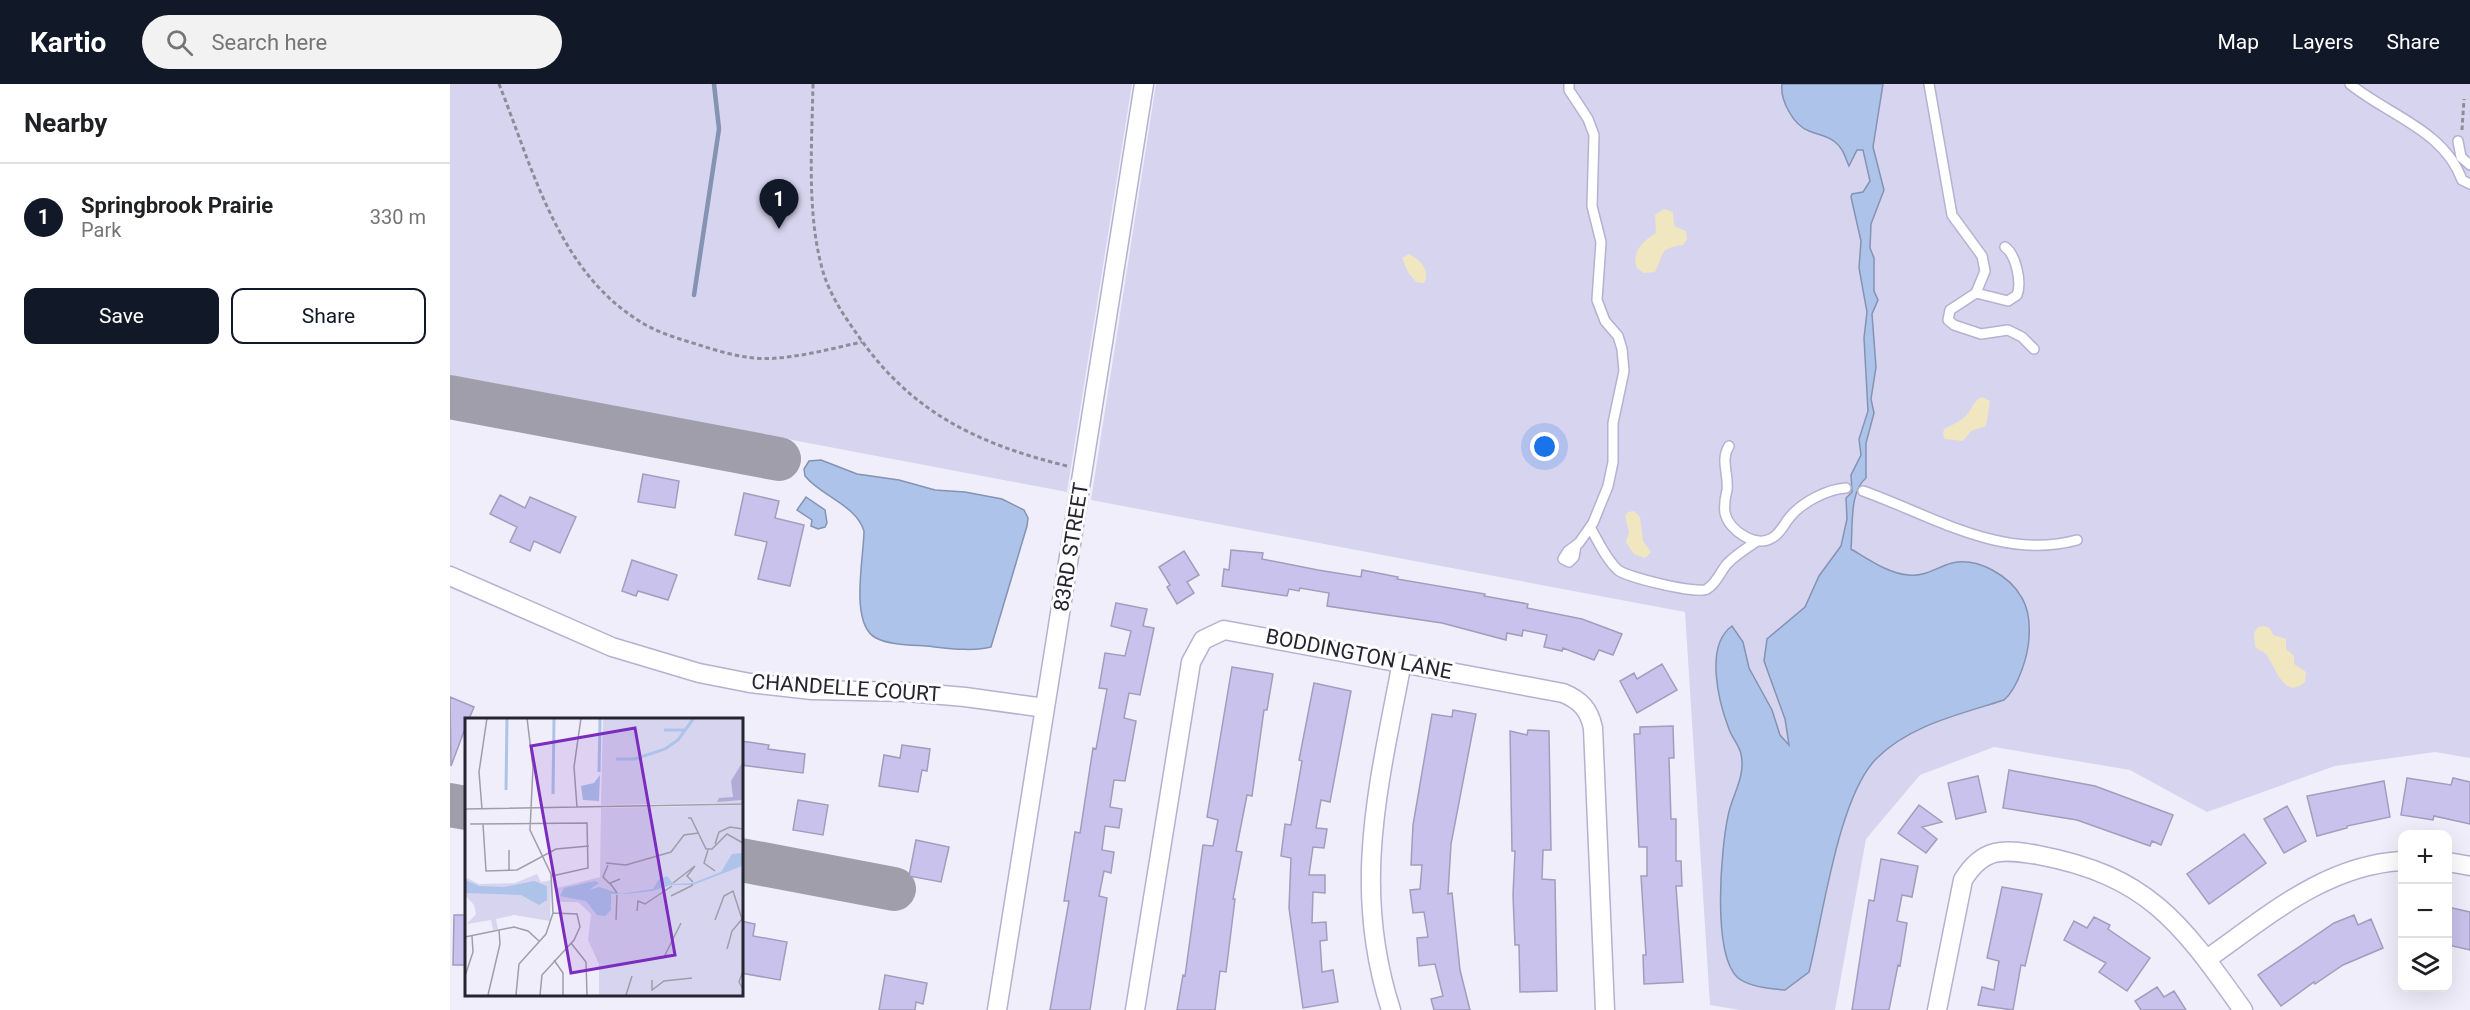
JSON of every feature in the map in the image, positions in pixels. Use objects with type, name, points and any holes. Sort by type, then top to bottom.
[{"type":"street","name":"83RD STREET","points":[[997,1010],[1144,84]]},
{"type":"street","name":"CHANDELLE COURT","points":[[450,576],[612,647],[699,673],[750,683],[812,690],[931,694],[1045,708]]},
{"type":"street","name":"BODDINGTON LANE","points":[[1135,1010],[1196,649],[1213,633],[1234,630],[1563,693],[1575,698],[1585,707],[1593,728],[1605,1010]]},
{"type":"street","points":[[1391,1010],[1377,953],[1371,911],[1370,869],[1377,795],[1402,662]]},
{"type":"street","points":[[1937,1010],[1963,880],[1978,861],[2000,851],[2016,851],[2082,865],[2128,885],[2171,916],[2207,959],[2243,1010]]},
{"type":"street","points":[[2207,959],[2318,884],[2369,866],[2398,862]]},
{"type":"street","points":[[2452,863],[2470,866]]},
{"type":"lane","points":[[1569,84],[1569,90],[1588,118],[1594,135],[1592,206],[1601,242],[1597,300],[1605,321],[1618,336],[1623,349],[1624,371],[1613,423],[1613,462],[1608,486],[1590,527],[1576,545]]},
{"type":"lane","points":[[1929,84],[1952,215],[1977,248],[1984,264],[1984,277],[1976,293],[1950,310],[1947,317],[1950,323],[1981,334],[2008,330],[2022,337],[2034,349]]},
{"type":"lane","points":[[2350,84],[2439,144],[2456,165],[2462,180],[2470,184]]},
{"type":"lane","points":[[2458,141],[2461,157],[2470,165]]},
{"type":"lane","points":[[1976,293],[2008,301],[2017,295],[2019,285],[2013,254],[2005,247]]},
{"type":"lane","points":[[1729,446],[1724,457],[1728,478],[1725,515],[1732,526],[1757,541]]},
{"type":"lane","points":[[1590,527],[1619,571],[1632,577],[1656,580],[1690,591],[1705,591],[1715,582],[1727,564],[1757,541],[1775,536],[1790,516],[1806,504],[1833,490],[1846,488]]},
{"type":"lane","points":[[1863,491],[1924,517],[1995,539],[2043,546],[2077,540]]},
{"type":"path","points":[[499,84],[550,213],[568,248],[583,269],[630,315],[670,336],[726,353],[753,357],[788,357],[862,342]]},
{"type":"path","points":[[813,84],[813,193],[821,261],[833,296],[862,342],[899,385],[952,425],[1005,449],[1072,467]]},
{"type":"shaded area","points":[[450,84],[1132,84],[1067,492],[450,375]]},
{"type":"shaded area","points":[[1156,84],[2470,84],[2470,758],[2435,752],[2335,766],[2207,812],[2130,770],[1994,747],[1920,775],[1866,839],[1835,1010],[1740,1010],[1710,1005],[1685,612],[1091,500]]},
{"type":"sand","points":[[1664,209],[1673,212],[1674,226],[1686,231],[1687,239],[1683,245],[1669,248],[1663,253],[1655,272],[1644,273],[1637,268],[1637,252],[1643,243],[1656,233],[1655,215]]},
{"type":"sand","points":[[1409,254],[1423,266],[1426,274],[1424,283],[1416,282],[1408,272],[1402,258]]},
{"type":"sand","points":[[1982,397],[1990,401],[1986,426],[1971,431],[1963,441],[1945,439],[1944,429],[1964,417]]},
{"type":"sand","points":[[1634,511],[1640,517],[1643,541],[1651,552],[1645,558],[1634,554],[1626,542],[1629,532],[1625,516],[1628,512]]},
{"type":"sand","points":[[2258,627],[2270,628],[2273,635],[2286,639],[2286,649],[2294,656],[2294,664],[2306,672],[2305,682],[2298,687],[2286,684],[2266,654],[2255,646],[2254,633]]},
{"type":"water","points":[[1782,84],[1883,84],[1873,147],[1884,190],[1871,224],[1870,248],[1874,258],[1874,291],[1878,300],[1872,314],[1876,367],[1871,399],[1874,413],[1866,443],[1866,478],[1854,501],[1851,549],[1886,569],[1901,574],[1926,573],[1952,563],[1962,562],[1992,570],[2010,582],[2017,590],[2026,607],[2029,628],[2028,645],[2021,671],[2014,688],[2004,700],[1936,722],[1904,737],[1876,759],[1863,777],[1851,801],[1842,829],[1809,972],[1785,990],[1760,987],[1737,977],[1729,964],[1724,946],[1720,900],[1725,831],[1742,770],[1742,762],[1740,751],[1730,732],[1721,705],[1716,661],[1723,635],[1732,626],[1743,642],[1749,668],[1772,710],[1780,735],[1789,745],[1785,719],[1764,661],[1767,639],[1805,607],[1819,576],[1841,546],[1847,519],[1846,498],[1852,492],[1851,475],[1861,455],[1859,439],[1868,411],[1864,338],[1867,312],[1859,268],[1861,241],[1851,197],[1852,194],[1863,192],[1870,181],[1863,150],[1857,150],[1849,166],[1838,144],[1803,128],[1793,118],[1785,104]]},
{"type":"water","points":[[821,460],[857,474],[899,480],[935,490],[965,492],[1002,499],[1024,510],[1028,518],[1027,526],[991,647],[959,649],[894,643],[876,638],[868,630],[860,605],[864,531],[854,514],[805,476],[804,469],[809,461]]},
{"type":"water","points":[[806,497],[825,510],[827,523],[825,527],[818,529],[811,526],[812,520],[797,510]]},
{"type":"building","points":[[643,474],[679,481],[675,508],[638,502]]},
{"type":"building","points":[[744,493],[779,501],[775,518],[804,525],[790,586],[758,579],[767,542],[735,535]]},
{"type":"building","points":[[500,495],[525,508],[530,497],[576,517],[560,553],[534,541],[530,551],[510,542],[517,527],[490,514]]},
{"type":"building","points":[[1231,550],[1263,553],[1262,559],[1318,570],[1361,577],[1362,570],[1398,577],[1397,579],[1485,594],[1484,596],[1528,604],[1527,608],[1582,619],[1622,634],[1613,655],[1599,650],[1594,660],[1563,648],[1562,651],[1544,647],[1547,635],[1523,630],[1522,636],[1507,633],[1506,640],[1442,623],[1327,606],[1329,593],[1300,588],[1299,591],[1289,589],[1287,596],[1222,586],[1224,569],[1229,570]]},
{"type":"building","points":[[1184,551],[1199,575],[1187,582],[1194,593],[1177,604],[1167,587],[1170,585],[1159,567]]},
{"type":"building","points":[[632,560],[677,575],[668,600],[638,591],[636,596],[622,591]]},
{"type":"building","points":[[1116,603],[1147,609],[1143,626],[1154,628],[1140,695],[1129,693],[1124,718],[1136,721],[1125,781],[1114,780],[1110,807],[1122,809],[1119,828],[1105,826],[1102,850],[1114,852],[1111,873],[1104,871],[1099,896],[1107,898],[1090,1010],[1050,1010],[1069,901],[1064,901],[1075,832],[1080,833],[1093,748],[1096,749],[1107,689],[1099,688],[1105,653],[1125,656],[1131,631],[1111,626]]},
{"type":"building","points":[[1662,664],[1677,690],[1637,713],[1620,681],[1634,673],[1637,679]]},
{"type":"building","points":[[1232,667],[1273,674],[1267,710],[1264,710],[1252,796],[1247,795],[1236,851],[1242,852],[1233,899],[1235,899],[1226,972],[1220,971],[1215,1010],[1177,1010],[1183,975],[1185,976],[1203,845],[1213,846],[1218,820],[1207,817]]},
{"type":"building","points":[[1314,683],[1351,691],[1330,802],[1321,800],[1316,828],[1327,829],[1324,848],[1313,847],[1309,875],[1325,875],[1325,893],[1313,892],[1312,923],[1326,922],[1327,940],[1320,941],[1322,972],[1333,970],[1338,1002],[1303,1008],[1289,908],[1291,858],[1281,856],[1285,824],[1291,825],[1302,761],[1299,760]]},
{"type":"building","points":[[450,697],[474,707],[469,718],[465,718],[465,729],[451,766]]},
{"type":"building","points":[[1453,710],[1476,714],[1451,844],[1448,894],[1452,893],[1460,970],[1470,1010],[1434,1010],[1431,999],[1443,996],[1435,964],[1419,966],[1417,938],[1428,937],[1424,912],[1413,913],[1410,890],[1420,889],[1422,865],[1411,865],[1413,825],[1432,714],[1452,717]]},
{"type":"building","points":[[1673,726],[1674,758],[1669,758],[1671,819],[1676,819],[1676,861],[1681,861],[1682,886],[1676,886],[1683,982],[1644,984],[1643,955],[1646,955],[1641,876],[1647,876],[1647,847],[1639,847],[1634,734],[1640,734],[1640,727]]},
{"type":"building","points":[[1528,730],[1549,731],[1551,850],[1543,850],[1542,879],[1555,880],[1557,991],[1520,992],[1519,945],[1515,945],[1513,895],[1515,851],[1512,851],[1510,731],[1527,735]]},
{"type":"building","points":[[742,741],[769,745],[768,749],[805,754],[803,773],[742,765]]},
{"type":"building","points":[[902,745],[930,749],[927,771],[922,770],[918,792],[879,786],[884,755],[900,758]]},
{"type":"building","points":[[2009,770],[2095,786],[2173,815],[2161,845],[2152,841],[2150,846],[2077,820],[2003,808]]},
{"type":"building","points":[[1978,776],[1986,812],[1956,819],[1948,783]]},
{"type":"building","points":[[2407,778],[2451,785],[2453,778],[2470,782],[2470,824],[2434,816],[2433,820],[2401,815]]},
{"type":"building","points":[[2384,781],[2390,817],[2347,826],[2347,828],[2317,836],[2307,796]]},
{"type":"building","points":[[798,800],[828,805],[823,835],[793,830]]},
{"type":"building","points":[[1919,805],[1942,822],[1922,827],[1937,839],[1926,853],[1898,833]]},
{"type":"building","points":[[2287,806],[2306,841],[2284,853],[2264,819]]},
{"type":"building","points":[[2244,834],[2266,863],[2209,904],[2187,874]]},
{"type":"building","points":[[916,840],[949,847],[941,882],[909,876]]},
{"type":"building","points":[[1881,859],[1918,866],[1912,897],[1902,895],[1897,921],[1907,923],[1900,966],[1898,965],[1889,1010],[1852,1010],[1869,900],[1874,901]]},
{"type":"building","points":[[2002,887],[2042,894],[2025,966],[2021,965],[2013,1010],[1978,1005],[1982,987],[1994,990],[1999,961],[1987,958]]},
{"type":"building","points":[[2452,908],[2470,912],[2470,950],[2452,946]]},
{"type":"building","points":[[454,915],[465,915],[465,965],[453,965]]},
{"type":"building","points":[[2354,915],[2358,925],[2371,919],[2383,948],[2343,965],[2315,984],[2314,982],[2281,1006],[2258,975],[2334,923]]},
{"type":"building","points":[[2094,917],[2110,925],[2108,929],[2150,958],[2127,991],[2099,972],[2106,963],[2064,940],[2074,921],[2087,928]]},
{"type":"building","points":[[742,921],[755,924],[753,936],[787,942],[780,980],[742,973]]},
{"type":"building","points":[[885,975],[927,983],[923,1004],[916,1002],[915,1010],[879,1010]]},
{"type":"building","points":[[2157,987],[2164,997],[2174,991],[2186,1010],[2141,1010],[2135,1001]]},
{"type":"waterway","points":[[694,295],[719,129],[714,84]]},
{"type":"taxiway","points":[[450,397],[779,459]]},
{"type":"taxiway","points":[[450,805],[465,808]]},
{"type":"taxiway","points":[[742,860],[894,889]]},
{"type":"place","name":"Springbrook Prairie","points":[[779,229]]}]
